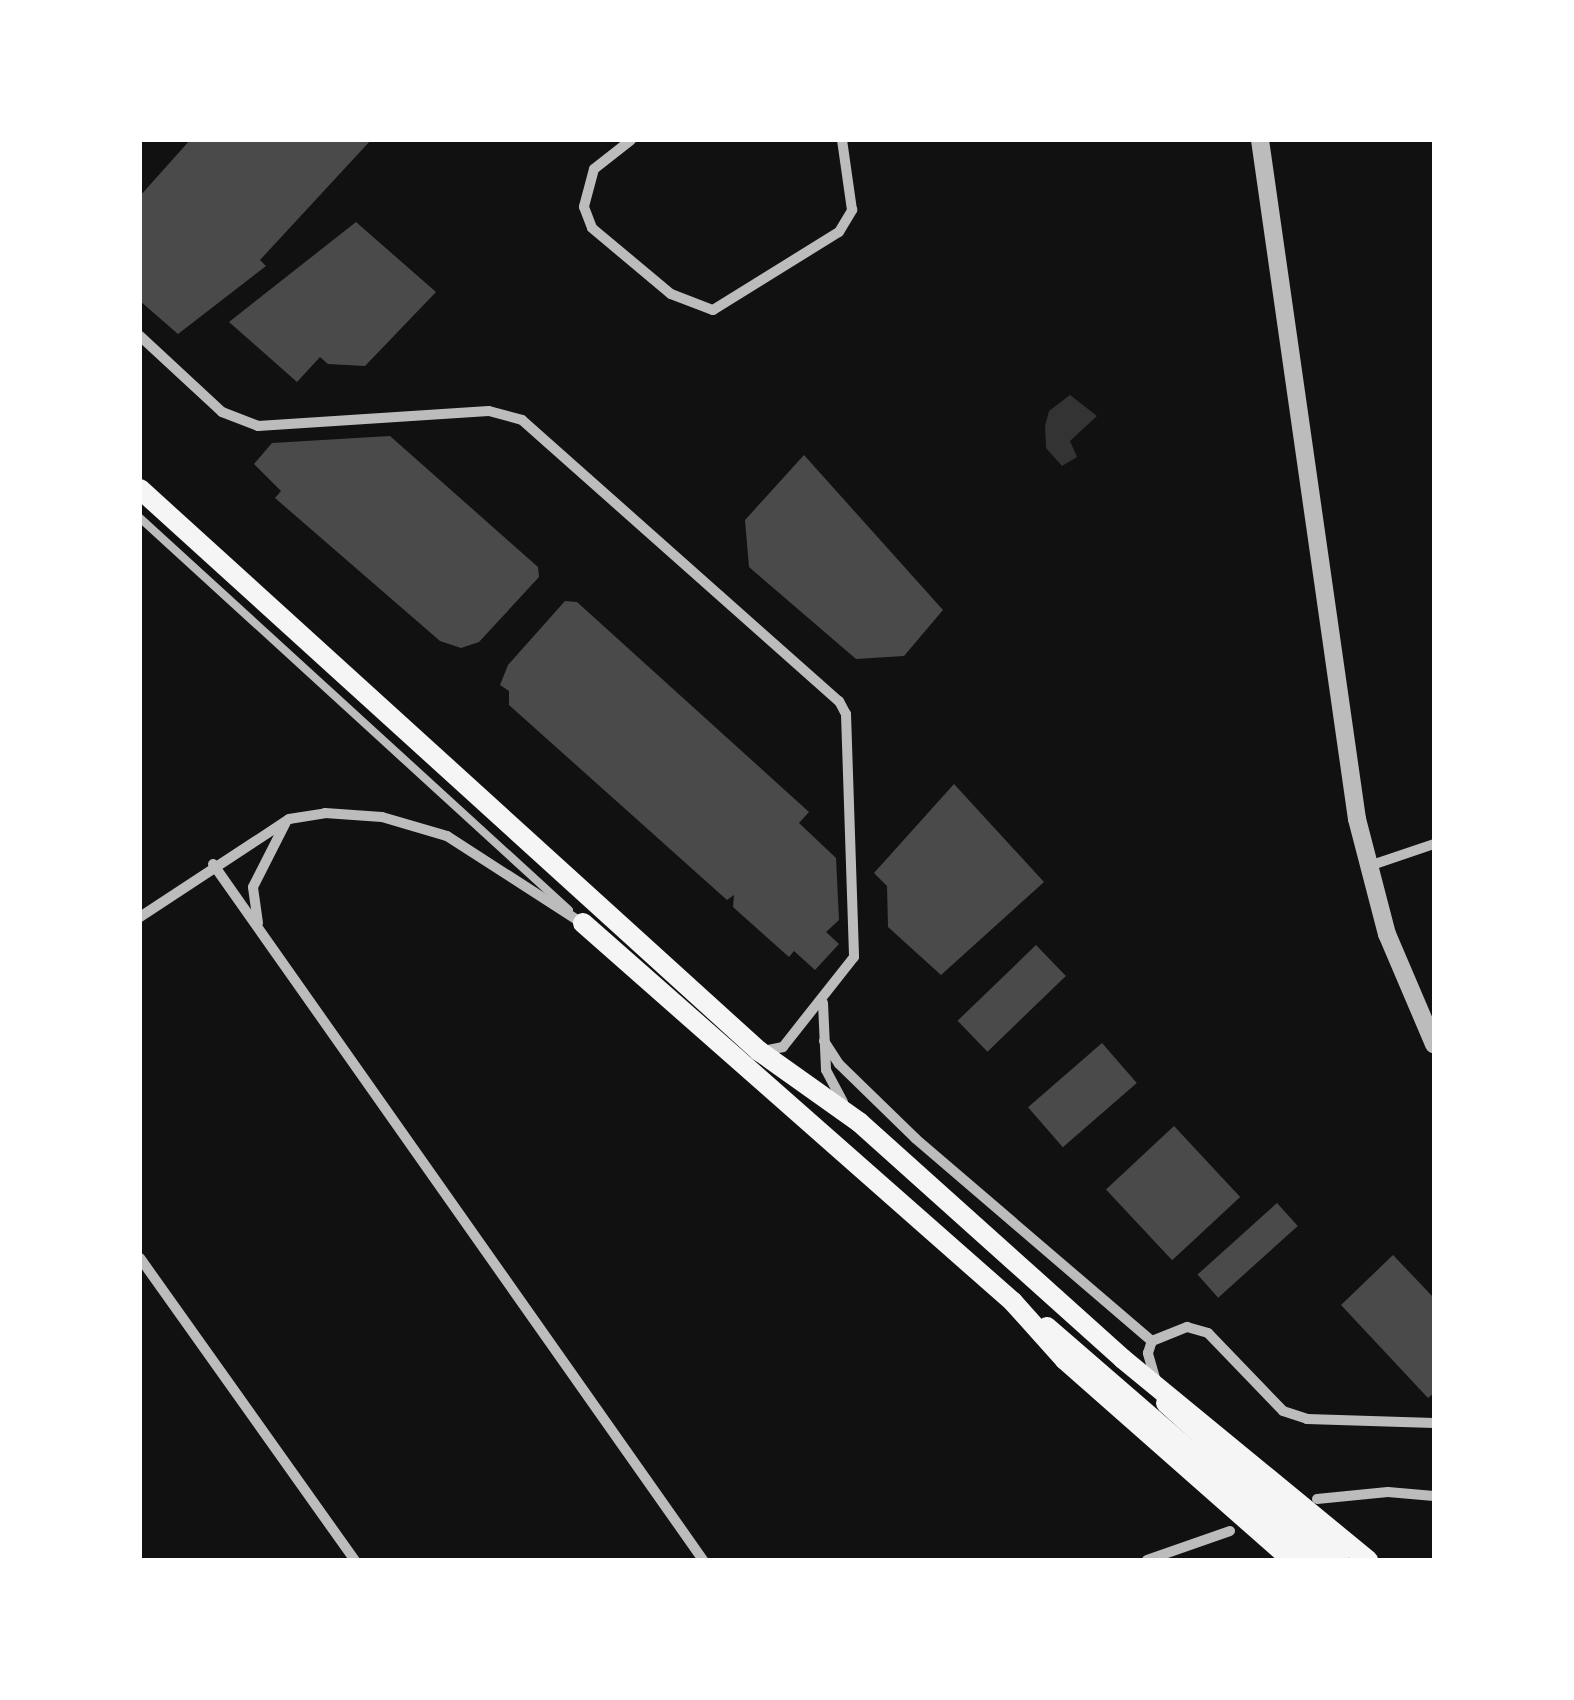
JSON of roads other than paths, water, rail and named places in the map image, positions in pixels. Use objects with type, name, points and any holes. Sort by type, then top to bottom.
[{"type":"main road","points":[[140,489],[759,1051],[858,1122],[1123,1358],[1190,1429],[1339,1560]]},
{"type":"main road","points":[[583,923],[748,1074],[818,1129],[1013,1302],[1316,1560]]},
{"type":"main road","points":[[759,1051],[818,1129]]},
{"type":"main road","points":[[1013,1302],[1064,1360],[1292,1560]]},
{"type":"main road","points":[[1123,1358],[1157,1381],[1368,1560]]},
{"type":"street","points":[[631,140],[609,154],[589,179],[584,208],[592,228],[671,294],[713,310],[839,232],[852,210],[842,140]]},
{"type":"street","points":[[1260,140],[1336,692],[1368,866],[1387,934],[1434,1044]]},
{"type":"street","points":[[140,336],[222,412],[258,426],[489,411],[522,420],[840,701],[846,714],[856,946],[823,1002],[783,1047],[759,1051]]},
{"type":"street","points":[[140,917],[214,864],[289,819],[325,813],[382,817],[447,836],[583,923]]},
{"type":"street","points":[[258,927],[253,887],[289,819]]},
{"type":"street","points":[[1368,866],[1434,844]]},
{"type":"street","points":[[214,864],[703,1560]]},
{"type":"street","points":[[823,1002],[831,1082],[858,1122]]},
{"type":"street","points":[[824,1040],[839,1064],[916,1138],[1152,1341]]},
{"type":"street","points":[[140,1258],[355,1560]]},
{"type":"street","points":[[1152,1341],[1187,1328],[1208,1333],[1284,1411],[1307,1419],[1434,1422]]},
{"type":"street","points":[[1152,1341],[1148,1353],[1157,1381]]},
{"type":"street","points":[[1316,1499],[1388,1492],[1434,1496]]},
{"type":"street","points":[[1147,1560],[1230,1531]]},
{"type":"lane","points":[[140,518],[583,923]]}]
